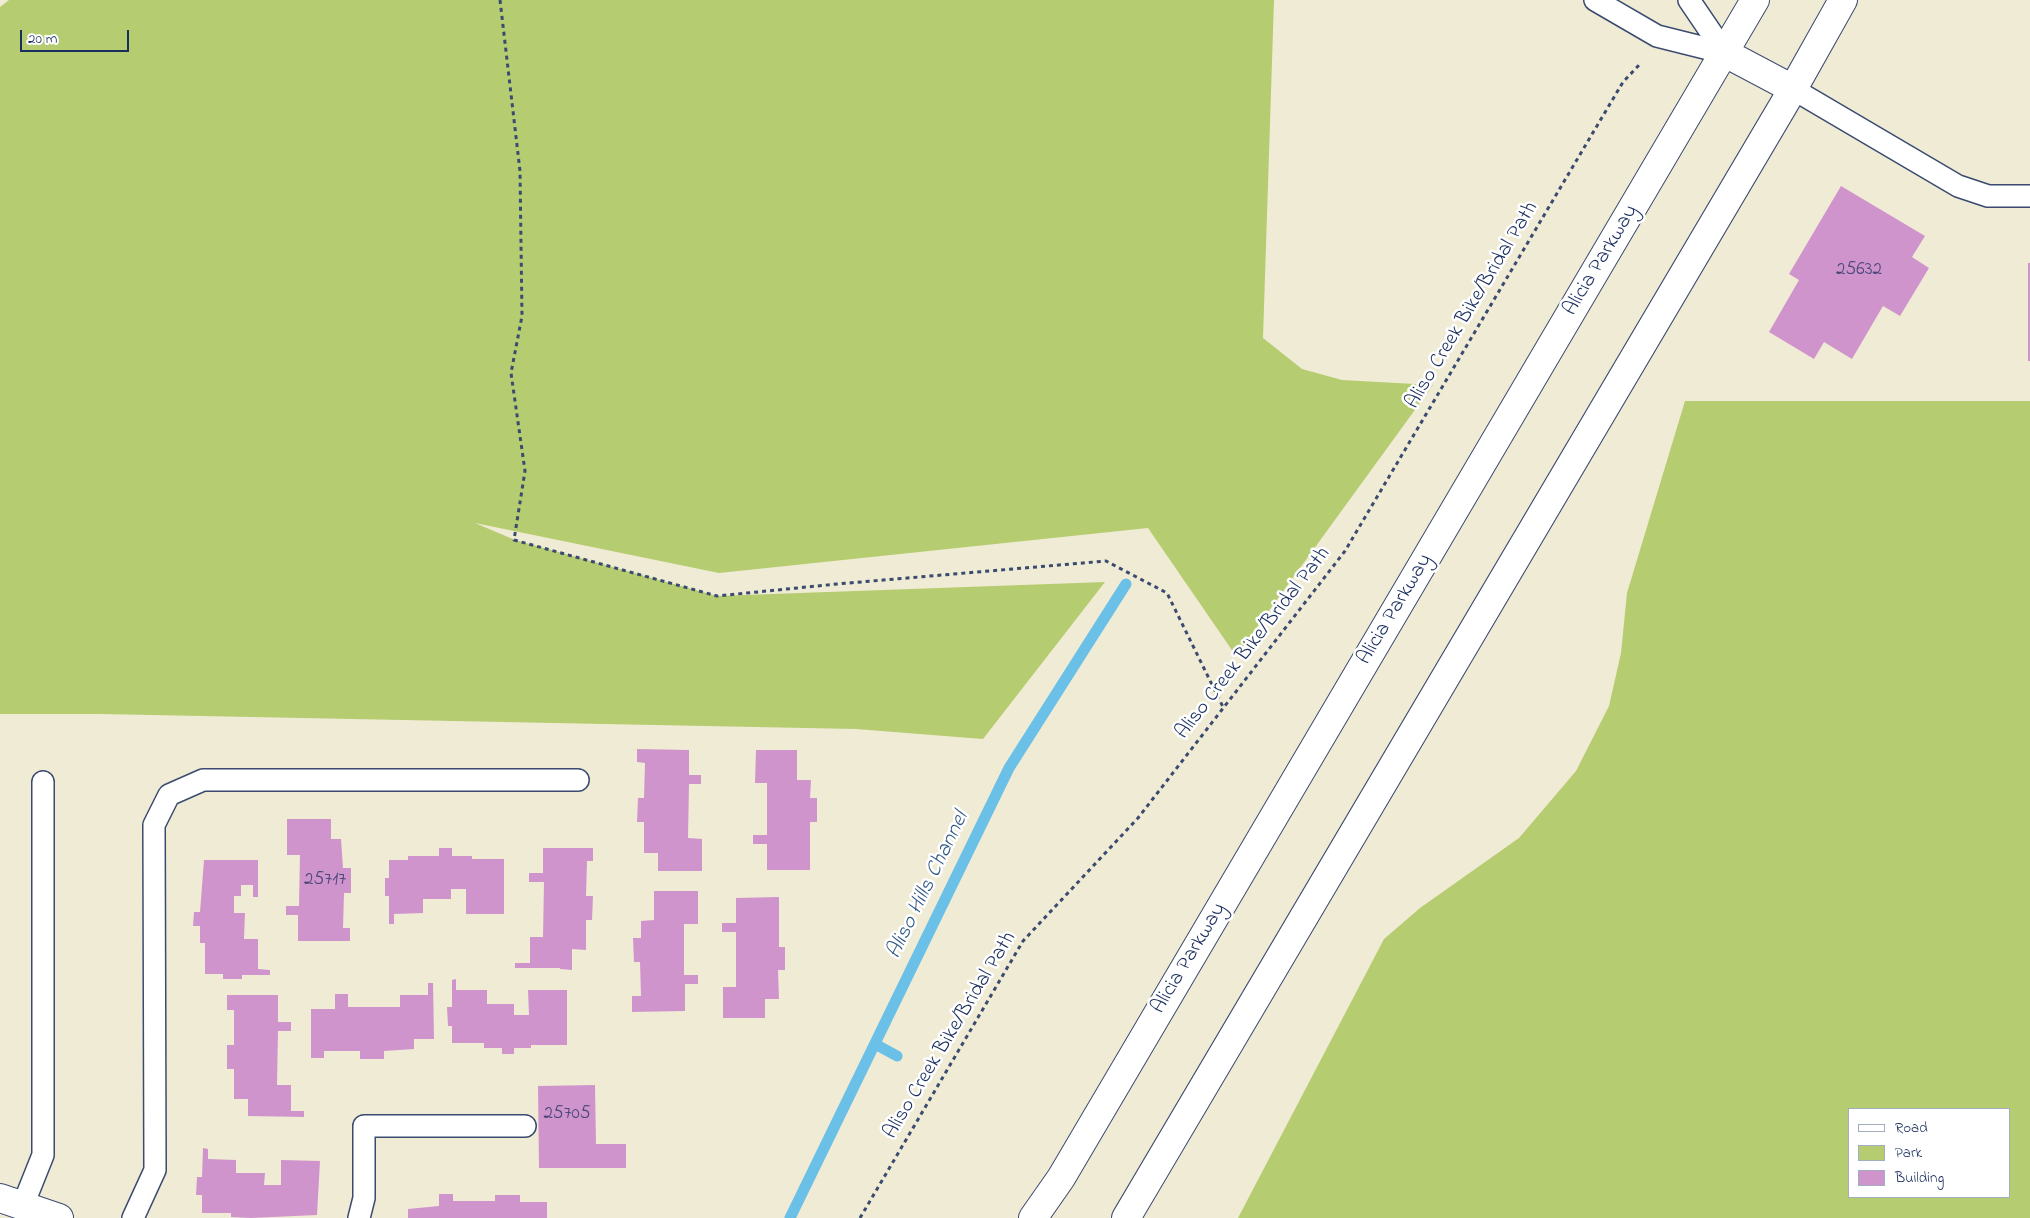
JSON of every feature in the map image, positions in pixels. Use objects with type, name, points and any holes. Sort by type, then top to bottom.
[{"type":"main road","name":"Alicia Parkway","points":[[1033,1218],[1066,1169],[1755,0]]},
{"type":"main road","points":[[1126,1218],[1793,89],[1843,0]]},
{"type":"main road","points":[[1724,53],[1793,89]]},
{"type":"main road","points":[[12,1202],[60,1218]]},
{"type":"lane","points":[[1595,0],[1657,36],[1724,53]]},
{"type":"lane","points":[[1689,0],[1724,53]]},
{"type":"lane","points":[[1793,89],[1958,186],[1988,196],[2030,196]]},
{"type":"lane","points":[[133,1218],[155,1170],[154,825],[169,795],[203,780],[578,780]]},
{"type":"lane","points":[[12,1202],[43,1155],[43,782]]},
{"type":"lane","points":[[359,1218],[364,1198],[364,1126],[524,1126]]},
{"type":"path","points":[[500,0],[520,171],[522,316],[512,373],[525,471],[514,540],[717,596],[1106,561],[1167,593],[1223,707]]},
{"type":"path","name":"Aliso Creek Bike/Bridal Path","points":[[860,1218],[1023,941],[1138,818],[1345,551],[1623,82],[1640,64]]},
{"type":"green space","points":[[9,0],[1274,0],[1263,338],[1302,369],[1342,380],[1433,385],[1236,656],[1148,528],[719,573],[475,523],[515,540],[717,596],[1105,582],[983,739],[856,729],[101,714],[0,714],[0,7]]},
{"type":"green space","points":[[1685,401],[2030,401],[2030,1218],[1238,1218],[1384,939],[1420,908],[1519,838],[1576,771],[1609,706],[1621,653],[1627,593]]},
{"type":"building","points":[[1841,186],[1925,236],[1912,257],[1929,268],[1900,316],[1883,306],[1852,359],[1824,342],[1814,359],[1769,332],[1799,280],[1789,274]]},
{"type":"building","points":[[2028,263],[2030,263],[2030,361],[2028,361]]},
{"type":"building","points":[[637,749],[689,750],[689,775],[701,775],[701,784],[689,784],[688,838],[702,839],[702,871],[658,871],[658,853],[644,853],[644,822],[637,822],[638,798],[644,798],[645,763],[637,762]]},
{"type":"building","points":[[756,750],[797,750],[797,780],[811,780],[810,798],[817,798],[817,822],[810,822],[810,870],[767,870],[767,844],[753,844],[753,835],[767,835],[767,783],[755,783]]},
{"type":"building","points":[[287,819],[331,819],[331,839],[341,839],[343,868],[351,868],[351,893],[344,893],[343,928],[350,928],[350,941],[298,941],[298,915],[286,915],[286,906],[299,906],[300,855],[287,855]]},
{"type":"building","points":[[439,848],[452,848],[452,856],[472,856],[472,859],[504,859],[504,914],[466,914],[466,889],[451,889],[451,899],[423,899],[423,913],[394,914],[394,924],[389,924],[389,896],[385,896],[385,878],[389,878],[389,860],[408,860],[408,856],[439,856]]},
{"type":"building","points":[[543,848],[593,848],[593,861],[587,861],[586,896],[593,896],[592,920],[586,920],[586,950],[572,949],[572,970],[560,968],[515,968],[515,963],[530,963],[530,937],[543,937],[544,882],[529,882],[529,873],[543,873]]},
{"type":"building","points":[[204,860],[258,860],[258,897],[253,897],[253,885],[241,885],[241,896],[234,896],[234,913],[245,913],[244,939],[258,939],[258,969],[270,970],[270,975],[242,975],[242,979],[223,979],[223,974],[205,974],[205,943],[200,943],[200,926],[193,926],[194,912],[200,912]]},
{"type":"building","points":[[654,891],[698,891],[698,924],[684,924],[684,975],[698,975],[698,984],[685,984],[685,1011],[632,1012],[632,996],[641,996],[640,962],[634,962],[633,938],[641,938],[641,921],[654,920]]},
{"type":"building","points":[[779,897],[779,947],[785,947],[785,970],[778,970],[779,999],[765,999],[765,1018],[723,1018],[723,987],[736,987],[736,932],[722,932],[722,923],[736,923],[736,898]]},
{"type":"building","points":[[456,979],[456,990],[487,990],[487,1004],[514,1004],[514,1015],[529,1015],[528,990],[567,990],[567,1045],[531,1045],[531,1048],[514,1048],[514,1054],[502,1054],[502,1048],[484,1048],[484,1043],[452,1043],[452,1026],[448,1026],[447,1007],[452,1007],[452,980]]},
{"type":"building","points":[[428,983],[433,983],[434,1039],[414,1039],[414,1049],[384,1051],[384,1059],[360,1059],[360,1051],[324,1051],[324,1058],[311,1058],[311,1009],[335,1009],[335,994],[348,994],[348,1007],[400,1007],[400,995],[428,995]]},
{"type":"building","points":[[227,995],[278,995],[278,1022],[291,1022],[291,1031],[278,1031],[277,1085],[291,1085],[291,1111],[304,1111],[304,1117],[248,1116],[248,1099],[234,1099],[234,1069],[227,1069],[227,1045],[234,1045],[234,1010],[227,1010]]},
{"type":"building","points":[[595,1085],[596,1144],[626,1144],[626,1168],[539,1168],[538,1086]]},
{"type":"building","points":[[203,1148],[208,1149],[208,1159],[236,1160],[236,1173],[265,1173],[264,1185],[281,1185],[281,1160],[320,1161],[317,1215],[251,1218],[231,1217],[231,1213],[202,1213],[202,1195],[196,1195],[197,1177],[202,1177]]},
{"type":"building","points":[[439,1194],[453,1194],[453,1201],[495,1201],[495,1195],[520,1195],[520,1202],[547,1202],[547,1218],[408,1218],[408,1209],[439,1206]]},
{"type":"waterway","name":"Aliso Hills Channel","points":[[790,1218],[1009,768],[1126,584]]},
{"type":"waterway","points":[[875,1044],[897,1056]]}]
